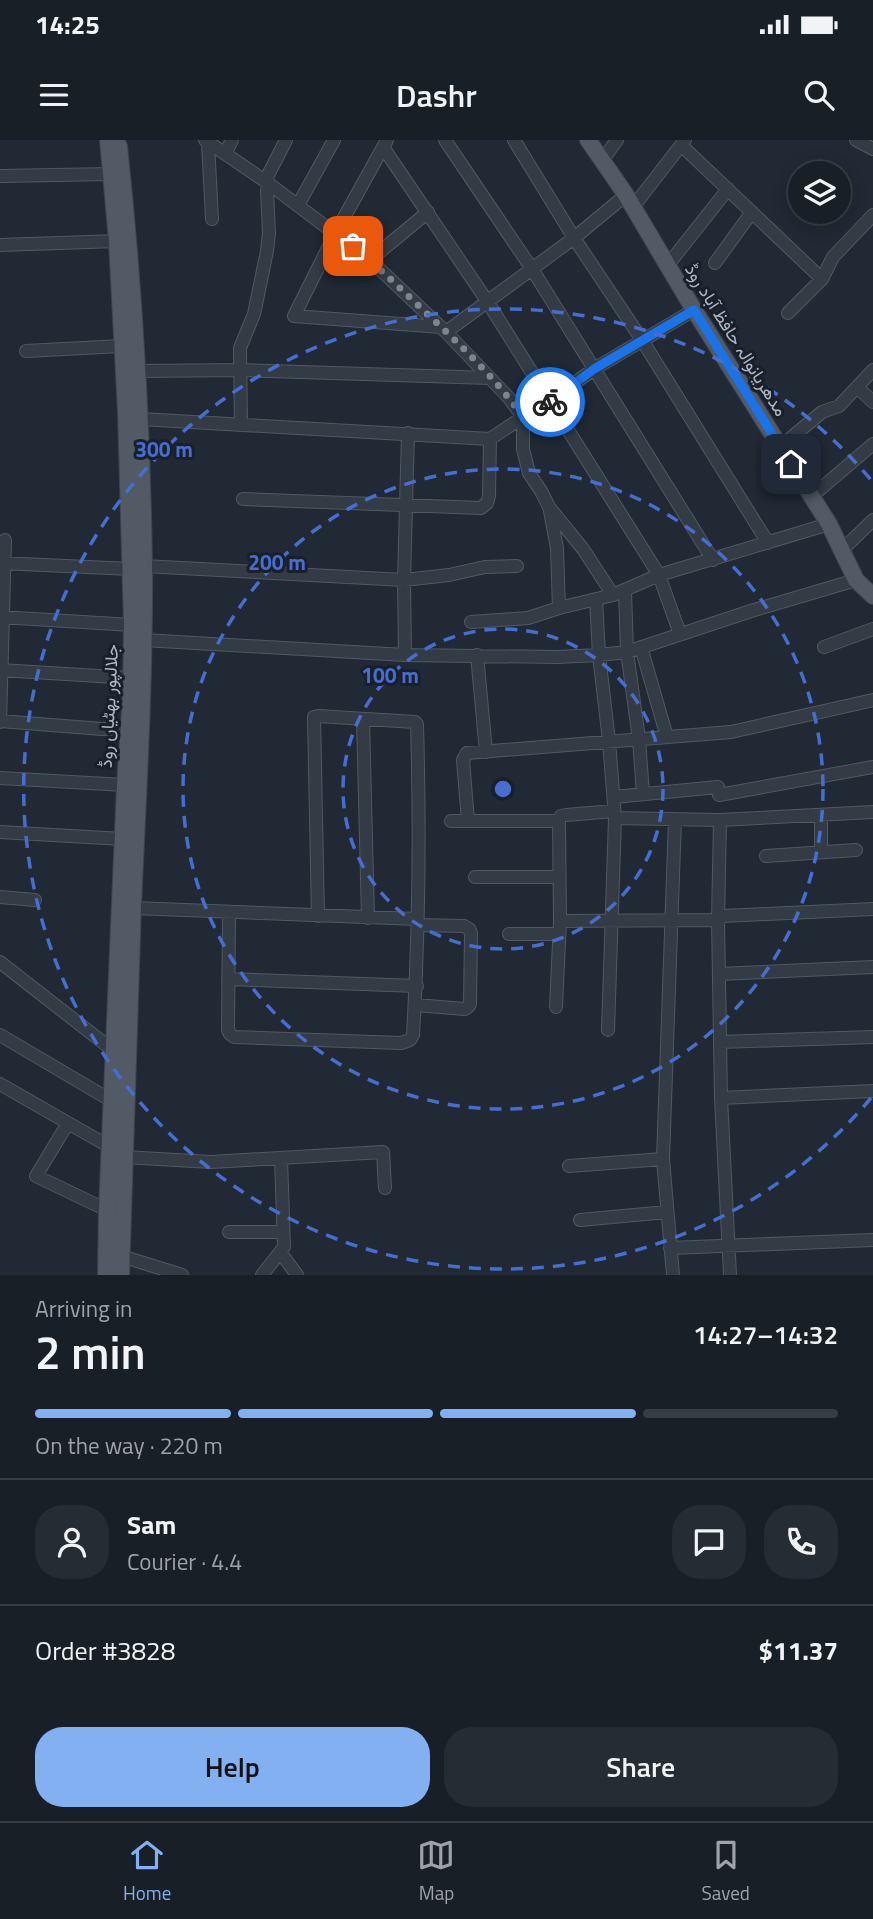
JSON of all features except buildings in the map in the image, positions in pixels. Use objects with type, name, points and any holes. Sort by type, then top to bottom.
[{"type":"main road","name":"جلالپور بھٹیاں روڈ","points":[[108,140],[143,640],[121,1275]]},
{"type":"main road","name":"جلالپور بھٹیاں روڈ","points":[[106,1275],[132,625],[137,568],[140,419],[128,232],[118,140]]},
{"type":"main road","name":"مدھریانوالہ حافظ آباد روڈ","points":[[588,140],[629,201],[694,310],[829,524],[856,580],[873,596]]},
{"type":"street","points":[[225,154],[232,140]]},
{"type":"street","points":[[241,425],[240,348],[254,314],[270,233],[266,182],[286,140]]},
{"type":"street","points":[[298,205],[334,140]]},
{"type":"street","points":[[445,140],[532,269],[713,559]]},
{"type":"street","points":[[514,140],[768,543]]},
{"type":"street","points":[[602,160],[617,140]]},
{"type":"street","points":[[856,140],[873,149]]},
{"type":"street","points":[[206,141],[298,205],[370,260],[444,329],[509,398],[523,417],[523,449],[529,473],[549,508],[557,548],[559,608]]},
{"type":"street","points":[[206,141],[212,219]]},
{"type":"street","points":[[680,634],[659,575],[487,301],[385,143],[294,317],[444,329],[487,301],[629,201],[683,142],[728,189],[822,278]]},
{"type":"street","points":[[0,176],[111,174]]},
{"type":"street","points":[[667,266],[728,189]]},
{"type":"street","points":[[370,260],[428,212]]},
{"type":"street","points":[[715,262],[752,212]]},
{"type":"street","points":[[788,313],[822,278],[834,257],[873,215]]},
{"type":"street","points":[[0,245],[117,241]]},
{"type":"street","points":[[140,419],[489,439],[550,401],[594,369],[694,310]]},
{"type":"street","points":[[26,351],[122,346]]},
{"type":"street","points":[[137,371],[241,370],[490,378]]},
{"type":"street","points":[[780,447],[822,412],[839,406],[873,370]]},
{"type":"street","points":[[857,387],[873,402]]},
{"type":"street","points":[[405,655],[408,433]]},
{"type":"street","points":[[243,499],[481,508],[489,496],[489,439]]},
{"type":"street","points":[[811,497],[873,444]]},
{"type":"street","points":[[549,508],[619,593],[639,739],[643,794]]},
{"type":"street","points":[[842,550],[873,520]]},
{"type":"street","points":[[471,622],[528,618],[619,593],[659,575],[829,524]]},
{"type":"street","points":[[5,540],[2,564],[0,721],[102,729],[128,728]]},
{"type":"street","points":[[2,564],[404,580],[449,575],[485,567],[517,566]]},
{"type":"street","points":[[143,640],[405,655],[599,655],[627,652],[856,580]]},
{"type":"street","points":[[596,599],[614,809],[608,1030]]},
{"type":"street","points":[[1,617],[132,625]]},
{"type":"street","points":[[824,647],[873,629]]},
{"type":"street","points":[[641,647],[667,737]]},
{"type":"street","points":[[477,655],[486,752]]},
{"type":"street","points":[[1,671],[131,678]]},
{"type":"street","points":[[468,821],[463,760],[467,753],[731,732],[873,700]]},
{"type":"street","points":[[229,912],[228,1030],[234,1037],[401,1043],[410,1040],[413,1035],[417,986],[420,807],[417,724],[411,721],[314,717],[317,916]]},
{"type":"street","points":[[363,719],[368,918]]},
{"type":"street","points":[[614,809],[643,794],[718,787],[719,795],[873,767]]},
{"type":"street","points":[[0,778],[125,785]]},
{"type":"street","points":[[556,1007],[561,816],[614,809],[675,818],[720,820],[873,812]]},
{"type":"street","points":[[821,815],[821,852]]},
{"type":"street","points":[[673,1275],[663,1159],[675,818]]},
{"type":"street","points":[[720,820],[721,1098],[730,1275]]},
{"type":"street","points":[[451,821],[559,821]]},
{"type":"street","points":[[0,832],[123,839]]},
{"type":"street","points":[[766,856],[856,850]]},
{"type":"street","points":[[475,877],[559,877]]},
{"type":"street","points":[[0,897],[35,900]]},
{"type":"street","points":[[133,908],[368,918],[464,926],[469,929],[468,1007],[465,1009],[415,1005]]},
{"type":"street","points":[[509,934],[611,921],[719,920],[723,916],[873,909]]},
{"type":"street","points":[[0,962],[114,1051]]},
{"type":"street","points":[[719,974],[873,967]]},
{"type":"street","points":[[228,979],[417,986]]},
{"type":"street","points":[[0,1035],[112,1101]]},
{"type":"street","points":[[720,1042],[873,1037]]},
{"type":"street","points":[[0,1084],[110,1147]]},
{"type":"street","points":[[721,1098],[873,1091]]},
{"type":"street","points":[[68,1123],[36,1176],[107,1210]]},
{"type":"street","points":[[124,1157],[211,1162],[383,1152],[385,1188]]},
{"type":"street","points":[[262,1275],[284,1247],[281,1159]]},
{"type":"street","points":[[569,1166],[663,1159]]},
{"type":"street","points":[[580,1220],[667,1212]]},
{"type":"street","points":[[229,1232],[283,1232]]},
{"type":"street","points":[[670,1248],[873,1240]]},
{"type":"street","points":[[281,1252],[297,1275]]},
{"type":"street","points":[[121,1256],[183,1275]]},
{"type":"way so far","points":[[353,246],[446,332],[509,398],[523,417],[550,402]]},
{"type":"route","points":[[550,402],[594,369],[694,310],[791,464]]}]
